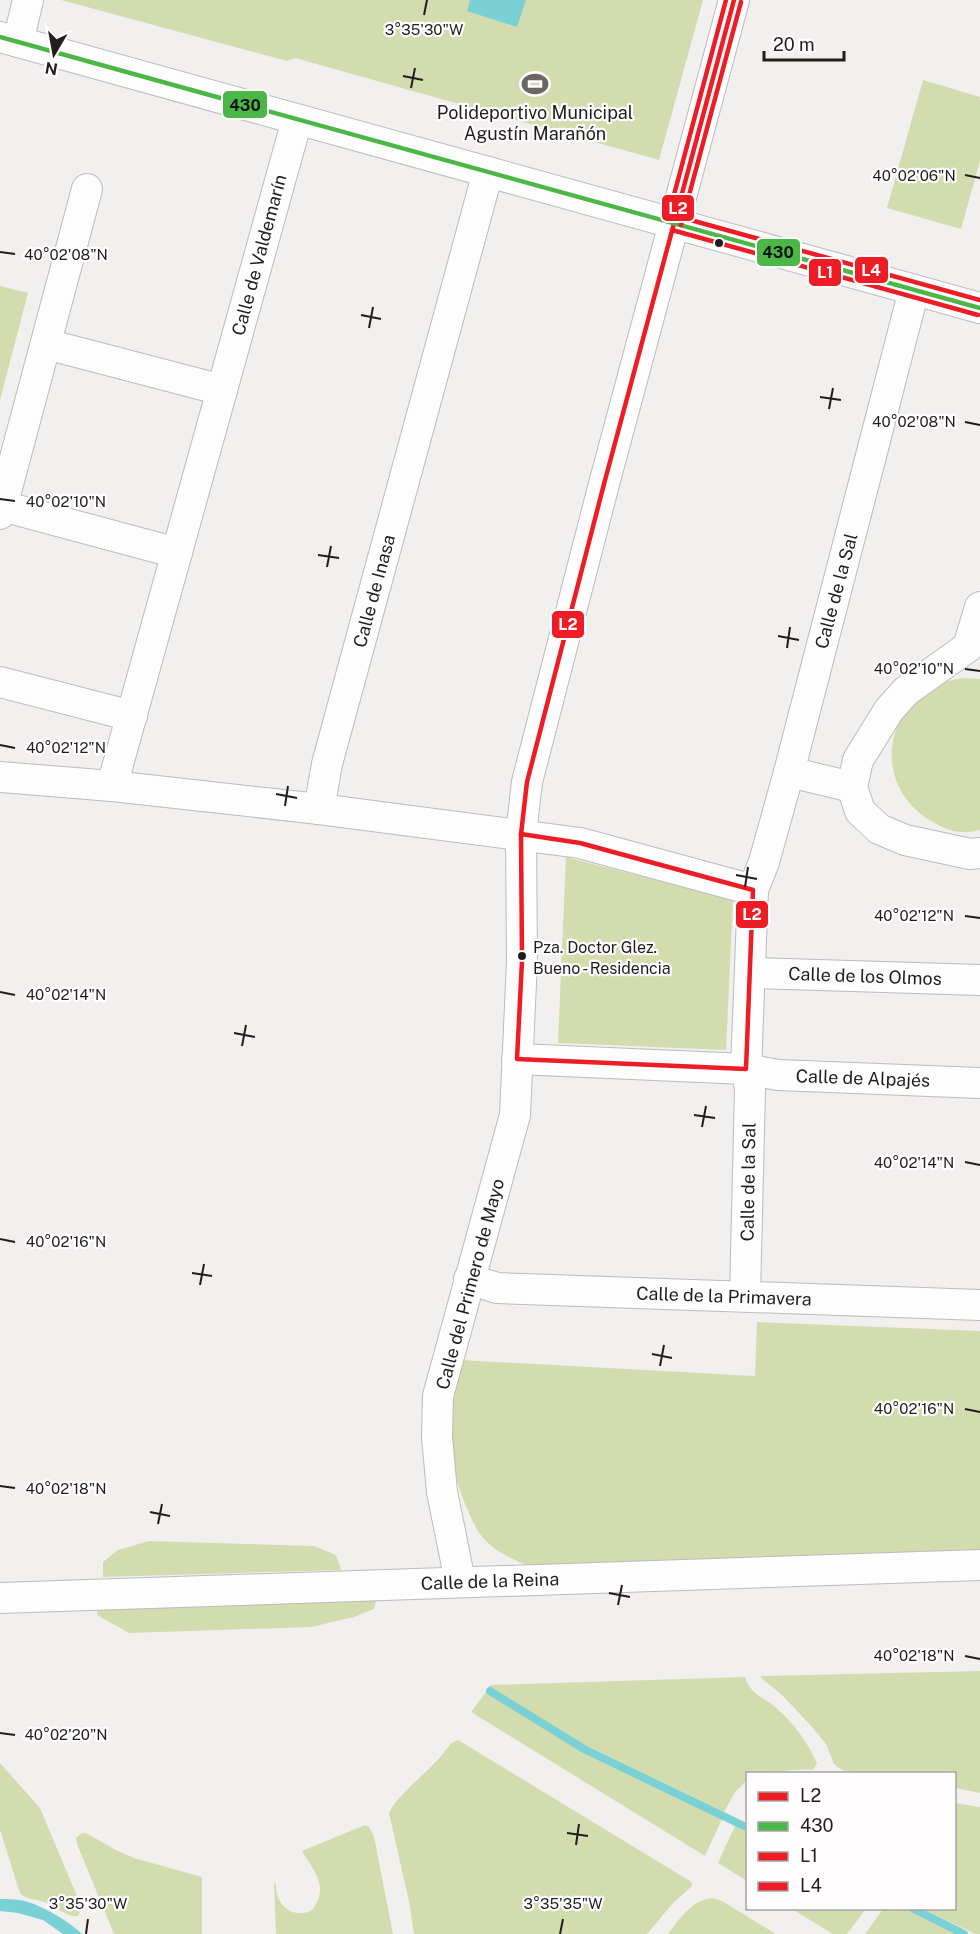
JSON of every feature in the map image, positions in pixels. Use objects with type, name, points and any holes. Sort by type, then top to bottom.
[{"type":"street","points":[[28,0],[9,40],[980,308]]},
{"type":"street","points":[[521,834],[527,782],[604,484],[734,0]]},
{"type":"street","name":"Calle de Valdemarín","points":[[112,786],[297,120]]},
{"type":"street","name":"Calle de Inasa","points":[[319,809],[330,752],[488,172]]},
{"type":"street","points":[[87,189],[1,510],[177,553]]},
{"type":"street","name":"Calle de la Sal","points":[[745,1296],[750,1089],[746,1069],[753,890],[764,862],[789,772],[914,290]]},
{"type":"street","points":[[46,344],[222,390]]},
{"type":"street","points":[[980,607],[968,647],[906,691],[889,710],[858,760],[852,787],[860,811],[879,829],[905,840],[970,854],[980,853]]},
{"type":"street","points":[[0,682],[132,716]]},
{"type":"street","points":[[789,772],[852,787]]},
{"type":"street","points":[[0,777],[112,786],[521,834],[580,843],[753,890]]},
{"type":"street","name":"Calle del Primero de Mayo","points":[[460,1581],[442,1492],[437,1437],[438,1396],[515,1115],[522,961],[521,834]]},
{"type":"street","name":"Calle de los Olmos","points":[[751,973],[980,980]]},
{"type":"street","name":"Calle de Alpajés","points":[[518,1059],[746,1069],[778,1075],[980,1083]]},
{"type":"street","name":"Calle de la Primavera","points":[[469,1279],[497,1288],[980,1305]]},
{"type":"street","name":"Calle de la Reina","points":[[0,1598],[980,1565]]},
{"type":"green space","name":"Polideportivo Municipal Agustín Marañón","points":[[61,0],[703,0],[659,160],[295,58],[287,61]]},
{"type":"green space","points":[[923,80],[980,97],[980,161],[961,229],[887,208]]},
{"type":"green space","points":[[0,286],[28,293],[0,400]]},
{"type":"green space","points":[[963,678],[980,679],[980,830],[966,832],[953,831],[940,826],[911,805],[900,789],[893,771],[892,752],[895,734],[903,716],[915,700],[936,685]]},
{"type":"green space","points":[[566,857],[733,900],[726,1050],[558,1043]]},
{"type":"green space","points":[[757,1322],[980,1331],[980,1553],[528,1566],[500,1552],[482,1537],[461,1494],[453,1457],[452,1418],[460,1360],[755,1376]]},
{"type":"green space","points":[[149,1541],[314,1546],[336,1555],[341,1570],[103,1577],[103,1562],[118,1550]]},
{"type":"green space","points":[[377,1597],[374,1609],[354,1617],[311,1627],[129,1633],[97,1615],[98,1607]]},
{"type":"green space","points":[[980,1671],[980,1793],[956,1788],[956,1772],[852,1772],[842,1770],[834,1764],[826,1744],[812,1727],[761,1676]]},
{"type":"green space","points":[[745,1677],[753,1691],[774,1706],[793,1725],[817,1763],[813,1770],[746,1772],[746,1781],[735,1792],[724,1812],[583,1744],[489,1687],[491,1685]]},
{"type":"green space","points":[[486,1692],[580,1750],[722,1819],[705,1856],[471,1712]]},
{"type":"green space","points":[[458,1740],[690,1881],[691,1887],[674,1902],[647,1934],[414,1934],[389,1813],[405,1792],[451,1744]]},
{"type":"green space","points":[[0,1763],[40,1808],[82,1908],[78,1916],[66,1914],[47,1903],[20,1893],[0,1830]]},
{"type":"green space","points":[[956,1803],[980,1807],[980,1934],[975,1934],[925,1910],[956,1910]]},
{"type":"green space","points":[[365,1825],[369,1827],[374,1837],[393,1934],[276,1934],[274,1883],[276,1892],[286,1909],[298,1913],[312,1910],[320,1894],[320,1886],[315,1872],[302,1851]]},
{"type":"green space","points":[[735,1826],[746,1832],[746,1880],[718,1863]]},
{"type":"green space","points":[[82,1833],[134,1858],[202,1877],[202,1934],[114,1934],[77,1844],[76,1838]]},
{"type":"green space","points":[[712,1898],[722,1901],[776,1934],[668,1934],[692,1906]]},
{"type":"green space","points":[[794,1910],[865,1910],[847,1934],[833,1934]]},
{"type":"green space","points":[[883,1910],[907,1910],[958,1934],[865,1934]]},
{"type":"water","points":[[470,0],[526,0],[517,27],[467,11]]},
{"type":"water","points":[[0,1899],[35,1904],[61,1918],[82,1934],[63,1934],[43,1920],[0,1911]]},
{"type":"waterway","points":[[490,1691],[584,1749],[746,1827]]},
{"type":"waterway","points":[[916,1910],[964,1934]]},
{"type":"transit line","name":"L4","points":[[667,221],[726,0]]},
{"type":"transit line","name":"L2","points":[[521,834],[527,782],[604,484],[734,0]]},
{"type":"transit line","name":"L1","points":[[681,225],[741,2]]},
{"type":"transit line","name":"430","points":[[0,37],[980,308]]},
{"type":"transit line","name":"L4","points":[[676,216],[980,300]]},
{"type":"transit line","name":"L1","points":[[672,230],[978,315]]},
{"type":"transit line","name":"L2","points":[[521,834],[580,843],[753,890],[746,1069],[517,1059],[522,961],[521,834]]},
{"type":"place","name":"Polideportivo Municipal Agustín Marañón","points":[[535,84]]},
{"type":"place","name":"Pza. Doctor Glez. Bueno - Residencia","points":[[522,956]]}]
